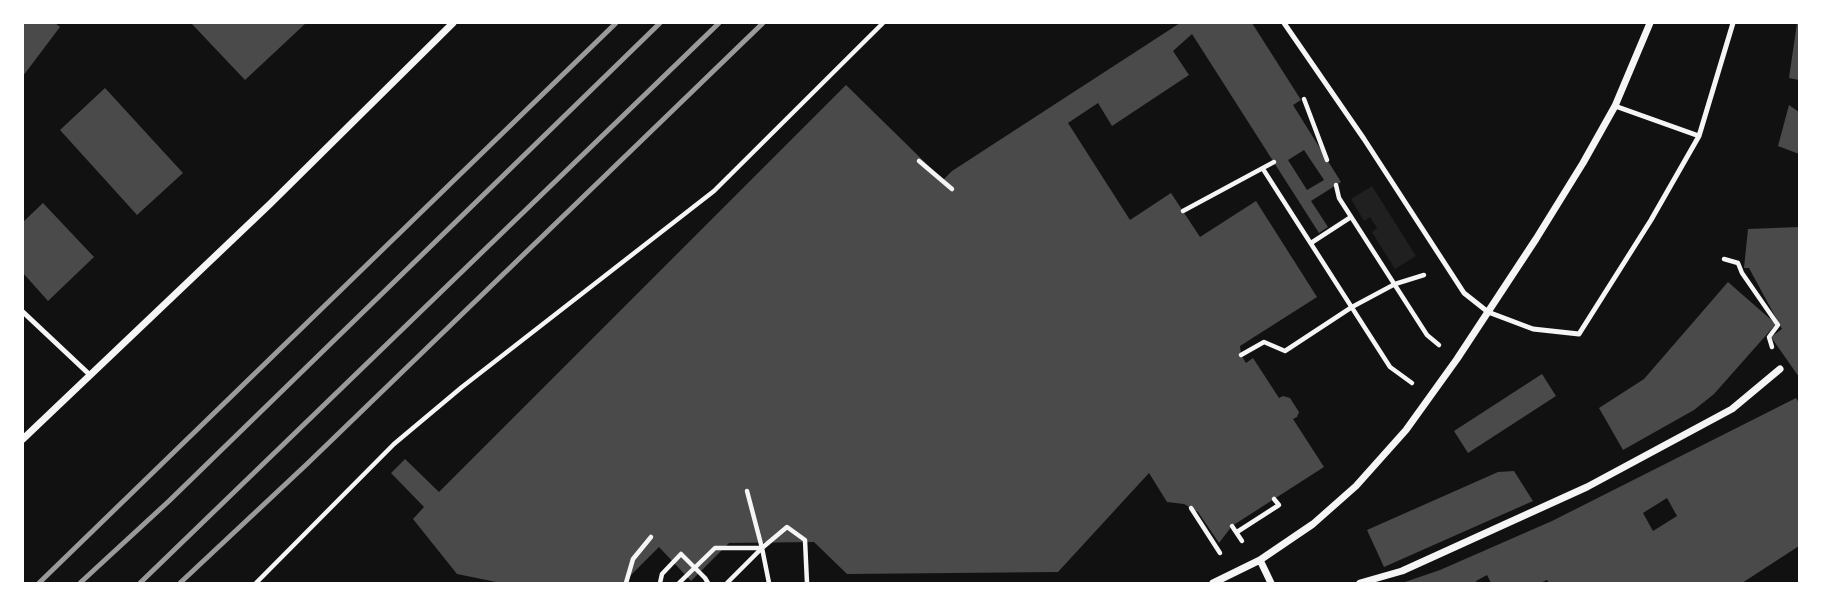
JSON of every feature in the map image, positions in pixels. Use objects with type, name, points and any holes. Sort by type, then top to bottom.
[{"type":"street","points":[[23,439],[270,204],[453,23]]},
{"type":"street","points":[[1213,583],[1260,560],[1313,524],[1356,486],[1389,451],[1457,359],[1543,228],[1615,106],[1650,23]]},
{"type":"street","points":[[1360,583],[1402,571],[1587,487],[1732,409],[1780,369]]},
{"type":"street","points":[[1260,560],[1271,583]]},
{"type":"lane","points":[[1284,23],[1364,139],[1464,293],[1488,312],[1533,329],[1579,334],[1651,220],[1699,136],[1733,23]]},
{"type":"lane","points":[[1615,106],[1699,136]]},
{"type":"lane","points":[[23,312],[90,375]]},
{"type":"path","points":[[256,583],[394,444],[462,387],[714,191],[883,23]]},
{"type":"path","points":[[1304,98],[1315,136],[1327,160]]},
{"type":"path","points":[[919,161],[952,189]]},
{"type":"path","points":[[1183,211],[1274,162]]},
{"type":"path","points":[[1263,169],[1390,367],[1431,396]]},
{"type":"path","points":[[1336,185],[1339,198],[1427,335],[1457,359]]},
{"type":"path","points":[[1311,243],[1351,217]]},
{"type":"path","points":[[1724,259],[1738,262],[1742,273],[1778,326],[1771,334]]},
{"type":"path","points":[[1241,355],[1264,342],[1285,351],[1352,307],[1395,284],[1447,267]]},
{"type":"path","points":[[747,491],[769,583]]},
{"type":"path","points":[[1237,532],[1279,505],[1274,499]]},
{"type":"path","points":[[1191,508],[1233,575]]},
{"type":"path","points":[[727,583],[787,527],[805,540],[807,583]]},
{"type":"path","points":[[626,583],[633,559],[651,537]]},
{"type":"path","points":[[679,583],[715,548],[762,548]]},
{"type":"path","points":[[660,583],[662,574],[681,554],[708,583]]},
{"type":"shaded area","points":[[1372,186],[1416,256],[1395,269],[1372,232],[1377,228],[1370,217],[1364,221],[1351,199]]},
{"type":"building","points":[[23,23],[55,23],[60,27],[23,76]]},
{"type":"building","points":[[191,23],[306,23],[245,80]]},
{"type":"building","points":[[1180,23],[1252,23],[1301,100],[1293,105],[1341,182],[1311,201],[1328,227],[1319,233],[1192,34],[1173,51],[1189,75],[1112,126],[1098,103],[1068,123],[1130,220],[1171,193],[1200,237],[1256,201],[1317,297],[1240,346],[1241,355],[1246,363],[1253,358],[1279,398],[1290,398],[1299,412],[1293,419],[1324,467],[1232,526],[1219,543],[1198,512],[1184,504],[1167,502],[1149,473],[1058,572],[847,574],[814,542],[729,543],[691,581],[659,547],[623,583],[501,583],[457,574],[413,519],[424,507],[391,473],[405,459],[439,492],[846,85],[943,180],[952,171]],"holes":[[[1304,150],[1324,180],[1307,190],[1288,160]]]},
{"type":"building","points":[[1799,23],[1799,80],[1789,78]]},
{"type":"building","points":[[105,88],[183,173],[137,215],[60,130]]},
{"type":"building","points":[[1789,105],[1799,112],[1799,154],[1778,146]]},
{"type":"building","points":[[43,203],[94,257],[48,301],[23,273],[23,222]]},
{"type":"building","points":[[1799,227],[1799,377],[1771,337],[1782,329],[1749,268],[1744,268],[1748,229]]},
{"type":"building","points":[[1728,282],[1776,324],[1714,394],[1694,410],[1623,450],[1599,408],[1644,379]]},
{"type":"building","points":[[1542,374],[1556,396],[1468,453],[1454,431]]},
{"type":"building","points":[[1796,398],[1799,403],[1799,546],[1742,583],[1549,583],[1547,580],[1540,583],[1491,583],[1487,575],[1476,581],[1477,583],[1402,583],[1440,570],[1552,521]],"holes":[[[1667,498],[1677,516],[1653,531],[1643,513]]]},
{"type":"building","points":[[1514,471],[1533,501],[1384,567],[1367,530],[1498,472]]},
{"type":"railway","points":[[39,583],[616,23]]},
{"type":"railway","points":[[80,583],[169,501],[660,23]]},
{"type":"railway","points":[[140,583],[719,23]]},
{"type":"railway","points":[[180,583],[307,464],[763,23]]}]
